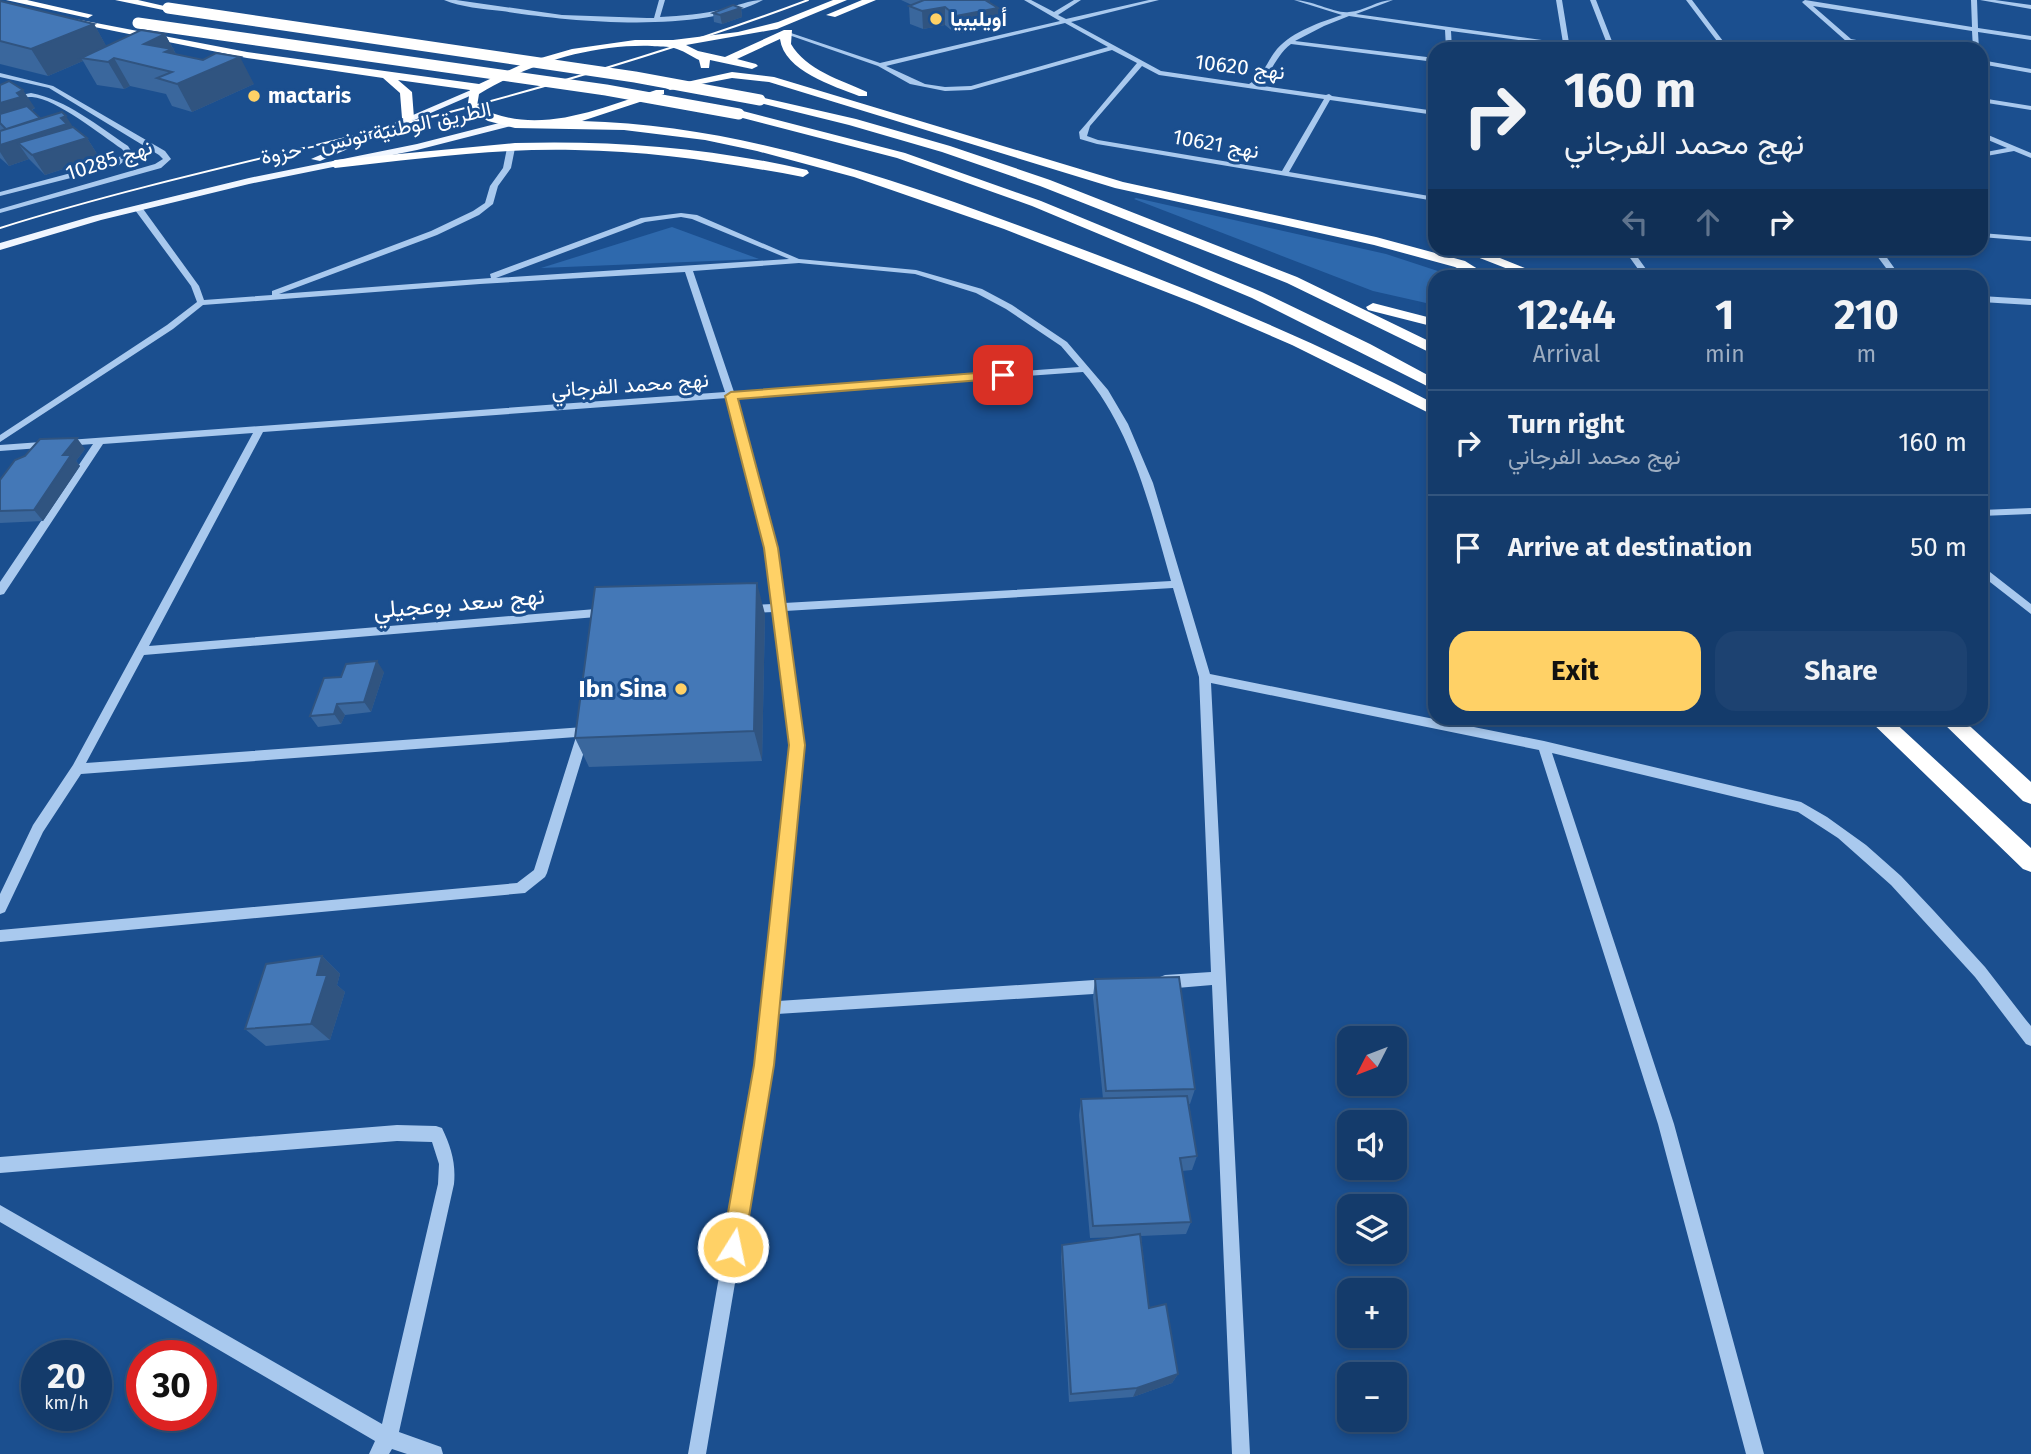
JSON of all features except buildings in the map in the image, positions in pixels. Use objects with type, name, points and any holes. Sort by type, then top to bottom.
[{"type":"highway","points":[[11,0],[138,23],[606,90],[739,114],[833,137],[922,162],[1023,197],[1259,294],[1365,345],[1428,381]]},
{"type":"highway","points":[[120,0],[622,75],[760,100],[852,122],[947,149],[1045,183],[1292,280],[1408,318],[1428,322]]},
{"type":"highway","points":[[0,4],[178,44],[477,90],[517,70],[569,54],[638,43],[675,44],[774,27],[842,0]]},
{"type":"highway","points":[[537,124],[585,116],[670,87],[786,33],[871,0]]},
{"type":"highway","points":[[786,33],[783,40],[786,48],[806,67],[863,94]]},
{"type":"highway","points":[[675,44],[699,54],[783,72],[863,94],[1118,172],[1405,235]]},
{"type":"highway","points":[[699,54],[706,65],[701,72]]},
{"type":"highway","points":[[670,87],[732,75],[770,79],[1120,185],[1376,241],[1428,255]]},
{"type":"highway","points":[[388,77],[406,92],[408,118]]},
{"type":"highway","points":[[477,90],[471,107],[491,120],[635,127],[742,145],[853,173],[974,214],[1240,315],[1428,408]]},
{"type":"highway","points":[[335,164],[511,148],[573,146],[710,156],[804,173],[974,214]]},
{"type":"highway","points":[[1431,256],[1471,270]]},
{"type":"highway","points":[[1483,256],[1522,270]]},
{"type":"highway","points":[[1292,280],[1428,347]]},
{"type":"highway","points":[[1884,725],[2031,862]]},
{"type":"highway","points":[[1956,725],[2031,795]]},
{"type":"highway","points":[[1972,725],[2031,788]]},
{"type":"main road","name":"الطريق الوطنية تونس - حزوة","points":[[249,181],[353,145],[399,125],[408,118],[477,90]]},
{"type":"main road","name":"الطريق الوطنية تونس - حزوة","points":[[0,247],[138,208],[249,181],[417,147],[511,123]]},
{"type":"street","points":[[447,0],[547,17],[657,19],[713,14],[760,0]]},
{"type":"street","points":[[657,19],[662,0]]},
{"type":"street","name":"نهج 10620","points":[[1027,0],[1159,73],[1428,112]]},
{"type":"street","points":[[1055,15],[1078,0]]},
{"type":"street","points":[[1069,5],[1090,0]]},
{"type":"street","points":[[880,65],[1156,0]]},
{"type":"street","points":[[1297,0],[1350,15],[1532,42]]},
{"type":"street","points":[[1251,86],[1265,77],[1281,48],[1289,42],[1390,0]]},
{"type":"street","points":[[1559,0],[1566,42]]},
{"type":"street","points":[[1593,0],[1609,42]]},
{"type":"street","points":[[1689,0],[1721,42]]},
{"type":"street","points":[[1974,0],[1975,42]]},
{"type":"street","points":[[1983,0],[2031,7]]},
{"type":"street","points":[[1804,1],[2031,38]]},
{"type":"street","points":[[1804,1],[1849,41],[1856,42]]},
{"type":"street","points":[[1448,30],[1449,42]]},
{"type":"street","points":[[786,33],[880,65],[923,88],[949,90],[971,88],[1112,48]]},
{"type":"street","points":[[1289,42],[1428,59]]},
{"type":"street","points":[[1988,63],[2031,71]]},
{"type":"street","name":"نهج 10621","points":[[1140,64],[1088,125],[1083,137],[1097,142],[1428,197]]},
{"type":"street","name":"نهج 10285","points":[[0,75],[51,87],[162,153],[167,159],[158,166],[0,211]]},
{"type":"street","points":[[0,105],[23,96],[35,95],[81,118],[125,148],[128,157],[115,164],[0,194]]},
{"type":"street","points":[[1285,173],[1329,96]]},
{"type":"street","points":[[1988,101],[2031,108]]},
{"type":"street","points":[[1988,137],[2031,156]]},
{"type":"street","points":[[261,298],[434,233],[476,213],[489,204],[494,186],[507,167],[511,148]]},
{"type":"street","points":[[1988,154],[2014,149]]},
{"type":"street","points":[[138,208],[195,286],[201,303]]},
{"type":"street","points":[[480,281],[645,220],[681,215],[694,217],[799,261]]},
{"type":"street","points":[[1988,236],[2031,239]]},
{"type":"street","points":[[0,439],[170,327],[201,303],[480,281],[799,261],[916,272],[979,291],[1009,307],[1065,344],[1105,392],[1138,459],[1148,483],[1205,677],[1241,1454]]},
{"type":"street","points":[[688,269],[731,396],[771,548],[797,745],[764,1065],[697,1454]]},
{"type":"street","points":[[1988,299],[2031,302]]},
{"type":"street","name":"نهج محمد الفرجاني","points":[[0,449],[1086,369]]},
{"type":"street","points":[[0,908],[38,829],[77,769],[260,429]]},
{"type":"street","points":[[0,590],[100,441]]},
{"type":"street","points":[[1988,513],[2031,512]]},
{"type":"street","points":[[1988,575],[2031,610]]},
{"type":"street","points":[[739,609],[1177,584]]},
{"type":"street","points":[[599,626],[601,612]]},
{"type":"street","name":"نهج سعد بوعجيلي","points":[[141,651],[615,612]]},
{"type":"street","points":[[1205,677],[1428,722]]},
{"type":"street","points":[[1441,725],[1544,746],[1801,807],[1834,827],[1881,863],[2001,995],[2031,1039]]},
{"type":"street","points":[[0,936],[520,889],[540,873],[585,726],[77,769]]},
{"type":"street","points":[[1544,746],[1667,1124],[1755,1454]]},
{"type":"street","points":[[1151,983],[1219,978]]},
{"type":"street","points":[[771,1008],[1123,985]]},
{"type":"street","points":[[0,1165],[397,1133],[436,1134],[445,1150],[449,1166],[387,1438],[378,1454]]},
{"type":"street","points":[[0,1213],[387,1438],[434,1454]]},
{"type":"shaded area","points":[[1134,199],[1386,254],[1435,270],[1428,270],[1428,303],[1373,291]]},
{"type":"shaded area","points":[[672,227],[759,259],[541,268]]},
{"type":"tram line","points":[[0,228],[162,183],[435,116],[529,90],[670,48],[808,0]]},
{"type":"place","name":"أويليبيا","points":[[936,19]]},
{"type":"place","name":"mactaris","points":[[254,96]]},
{"type":"place","name":"Ibn Sina","points":[[681,689]]},
{"type":"route","points":[[733,1247],[764,1065],[797,745],[771,548],[731,396],[1003,375]]}]
